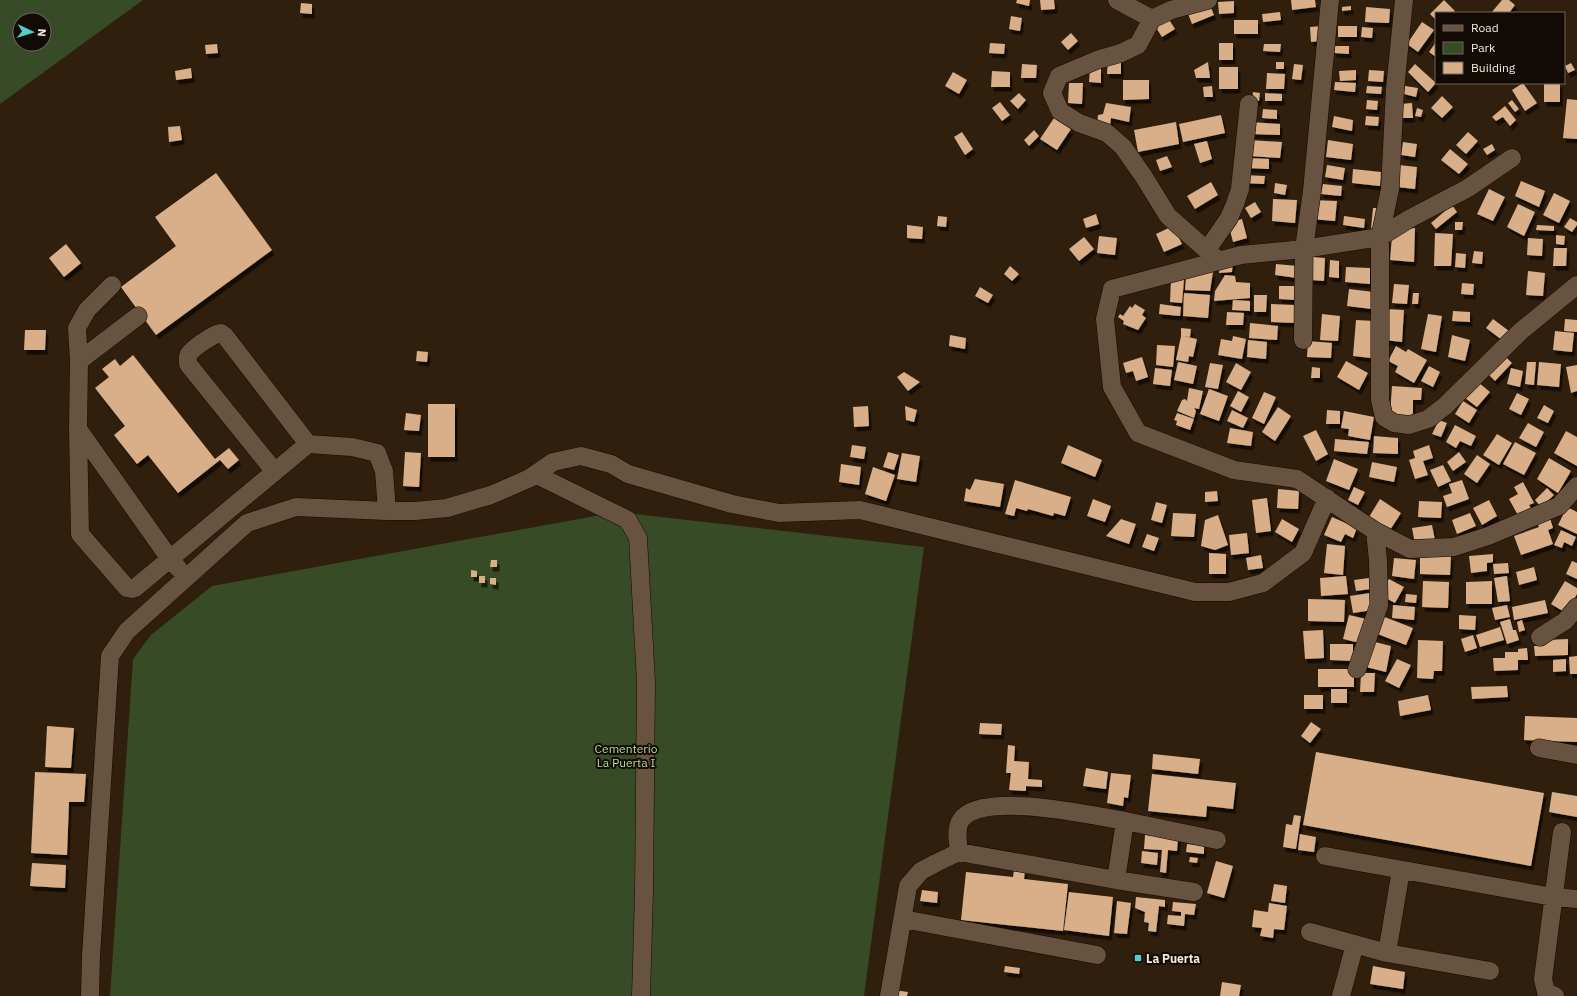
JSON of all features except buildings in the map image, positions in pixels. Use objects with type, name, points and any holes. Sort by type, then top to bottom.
[{"type":"street","points":[[1117,0],[1152,18]]},
{"type":"street","points":[[1208,0],[1171,10],[1152,18],[1138,45],[1121,53],[1097,60],[1059,76],[1052,93],[1060,111],[1079,124],[1107,134],[1123,147],[1144,177],[1168,216],[1213,256]]},
{"type":"street","points":[[1303,340],[1304,249],[1312,191],[1330,0]]},
{"type":"street","points":[[1404,0],[1395,96],[1390,189],[1380,236],[1380,400],[1384,417],[1394,423],[1409,425],[1428,419],[1445,406],[1521,332],[1577,285]]},
{"type":"street","points":[[1213,256],[1240,189],[1249,104]]},
{"type":"street","points":[[1512,158],[1468,188],[1380,236],[1304,249],[1213,256],[1112,289],[1105,319],[1112,387],[1138,433],[1234,470],[1297,479],[1375,531],[1410,549],[1454,547],[1488,536],[1559,506],[1577,486]]},
{"type":"street","points":[[112,285],[87,310],[77,328],[79,361],[78,429],[80,534],[126,588],[135,588],[308,444],[352,447],[377,453],[384,471],[388,511]]},
{"type":"street","points":[[79,361],[138,316]]},
{"type":"street","points":[[275,472],[188,364],[190,353],[215,334],[221,333],[225,336],[308,444]]},
{"type":"street","points":[[78,429],[170,559],[186,578]]},
{"type":"street","points":[[90,996],[91,956],[110,656],[127,631],[247,523],[296,507],[388,511],[416,511],[447,508],[491,495],[530,478],[553,462],[581,456],[611,464],[628,474],[732,504],[779,513],[860,510],[1195,592],[1228,592],[1263,583],[1303,553],[1326,498]]},
{"type":"street","points":[[535,474],[628,520],[638,538],[646,682],[644,892],[641,996]]},
{"type":"street","points":[[1357,669],[1379,604],[1378,560],[1375,531]]},
{"type":"street","points":[[1540,637],[1565,621],[1577,607]]},
{"type":"street","points":[[1539,748],[1577,755]]},
{"type":"street","points":[[959,852],[958,828],[962,818],[971,812],[995,805],[1022,805],[1125,821],[1217,840]]},
{"type":"street","points":[[1116,880],[1125,821]]},
{"type":"street","points":[[1555,996],[1546,992],[1543,979],[1562,832]]},
{"type":"street","points":[[889,996],[908,886],[921,872],[959,852],[1116,880],[1194,892]]},
{"type":"street","points":[[1326,856],[1553,897],[1577,899]]},
{"type":"street","points":[[1387,953],[1401,870]]},
{"type":"street","points":[[903,919],[1097,955]]},
{"type":"street","points":[[1310,932],[1387,953],[1490,971]]},
{"type":"street","points":[[1341,996],[1355,944]]},
{"type":"green space","points":[[0,0],[143,0],[0,104]]},
{"type":"green space","name":"Cementerio La Puerta I","points":[[617,512],[924,547],[864,996],[110,996],[133,659],[151,635],[212,586]]},
{"type":"place","name":"La Puerta","points":[[1138,958]]}]
